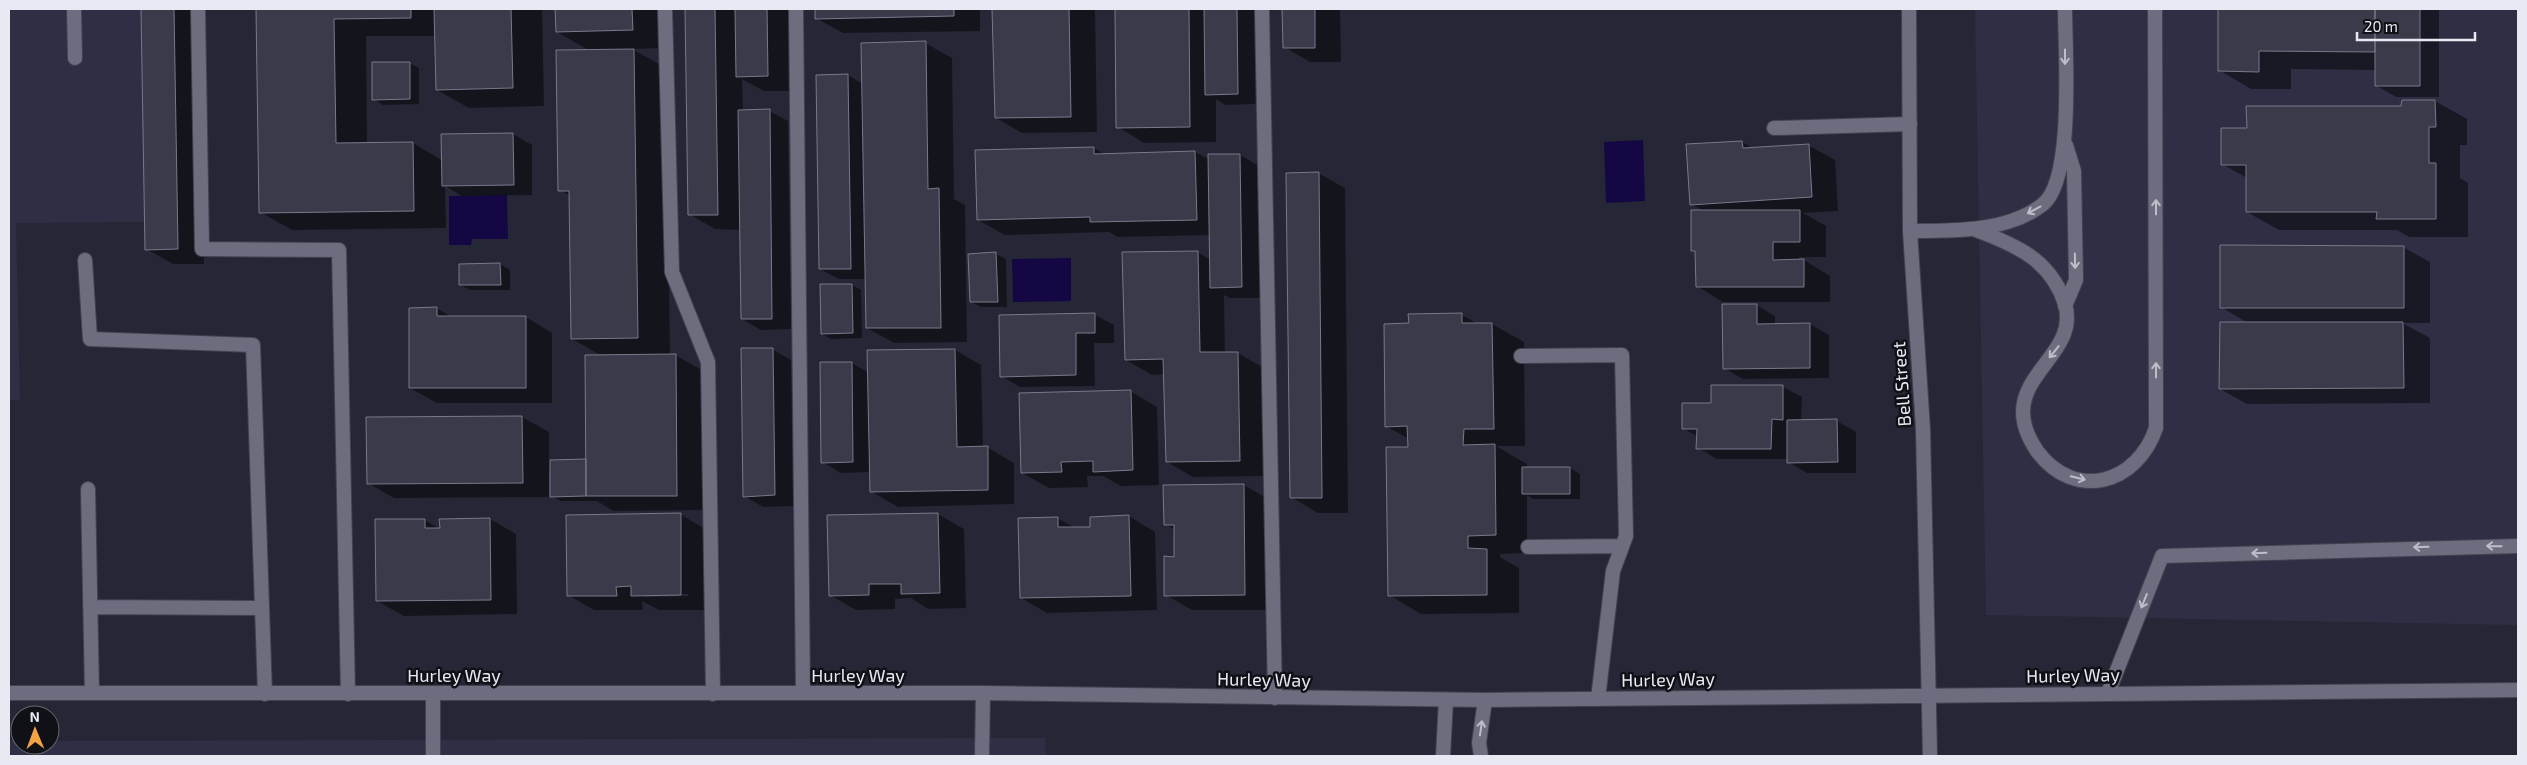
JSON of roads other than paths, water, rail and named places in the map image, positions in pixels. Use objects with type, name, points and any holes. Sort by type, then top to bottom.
[{"type":"street","points":[[74,9],[75,58]]},
{"type":"street","points":[[198,9],[202,249],[339,250],[348,694]]},
{"type":"street","points":[[665,9],[672,272],[708,362],[713,694]]},
{"type":"street","points":[[796,9],[803,693]]},
{"type":"street","points":[[1262,9],[1274,698]]},
{"type":"street","name":"Bell Street","points":[[1909,9],[1910,231],[1923,429],[1930,756]]},
{"type":"street","points":[[2065,9],[2066,143],[2074,171],[2076,280],[2065,306]]},
{"type":"street","points":[[1976,230],[2013,244],[2032,255],[2047,269],[2058,286],[2065,306],[2065,330],[2060,345],[2033,378],[2026,393],[2023,412],[2025,428],[2032,444],[2042,458],[2060,472],[2079,480],[2101,481],[2120,474],[2136,462],[2150,445],[2156,428],[2155,9]]},
{"type":"street","points":[[1774,128],[1910,124]]},
{"type":"street","points":[[1910,231],[1976,230],[2030,212],[2044,204],[2052,192],[2066,143]]},
{"type":"street","points":[[85,260],[90,339],[253,345],[265,694]]},
{"type":"street","points":[[1520,356],[1622,355],[1626,536],[1613,570],[1598,699]]},
{"type":"street","points":[[88,489],[92,694]]},
{"type":"street","points":[[1528,547],[1622,546]]},
{"type":"street","points":[[2108,693],[2162,556],[2518,546]]},
{"type":"street","points":[[90,607],[262,608]]},
{"type":"street","name":"Hurley Way","points":[[9,692],[92,694],[983,693],[1485,700],[2518,690]]},
{"type":"street","points":[[982,756],[983,693]]},
{"type":"street","points":[[433,694],[433,756]]},
{"type":"street","points":[[1444,756],[1446,700]]},
{"type":"street","points":[[1481,756],[1479,744],[1485,700]]}]
